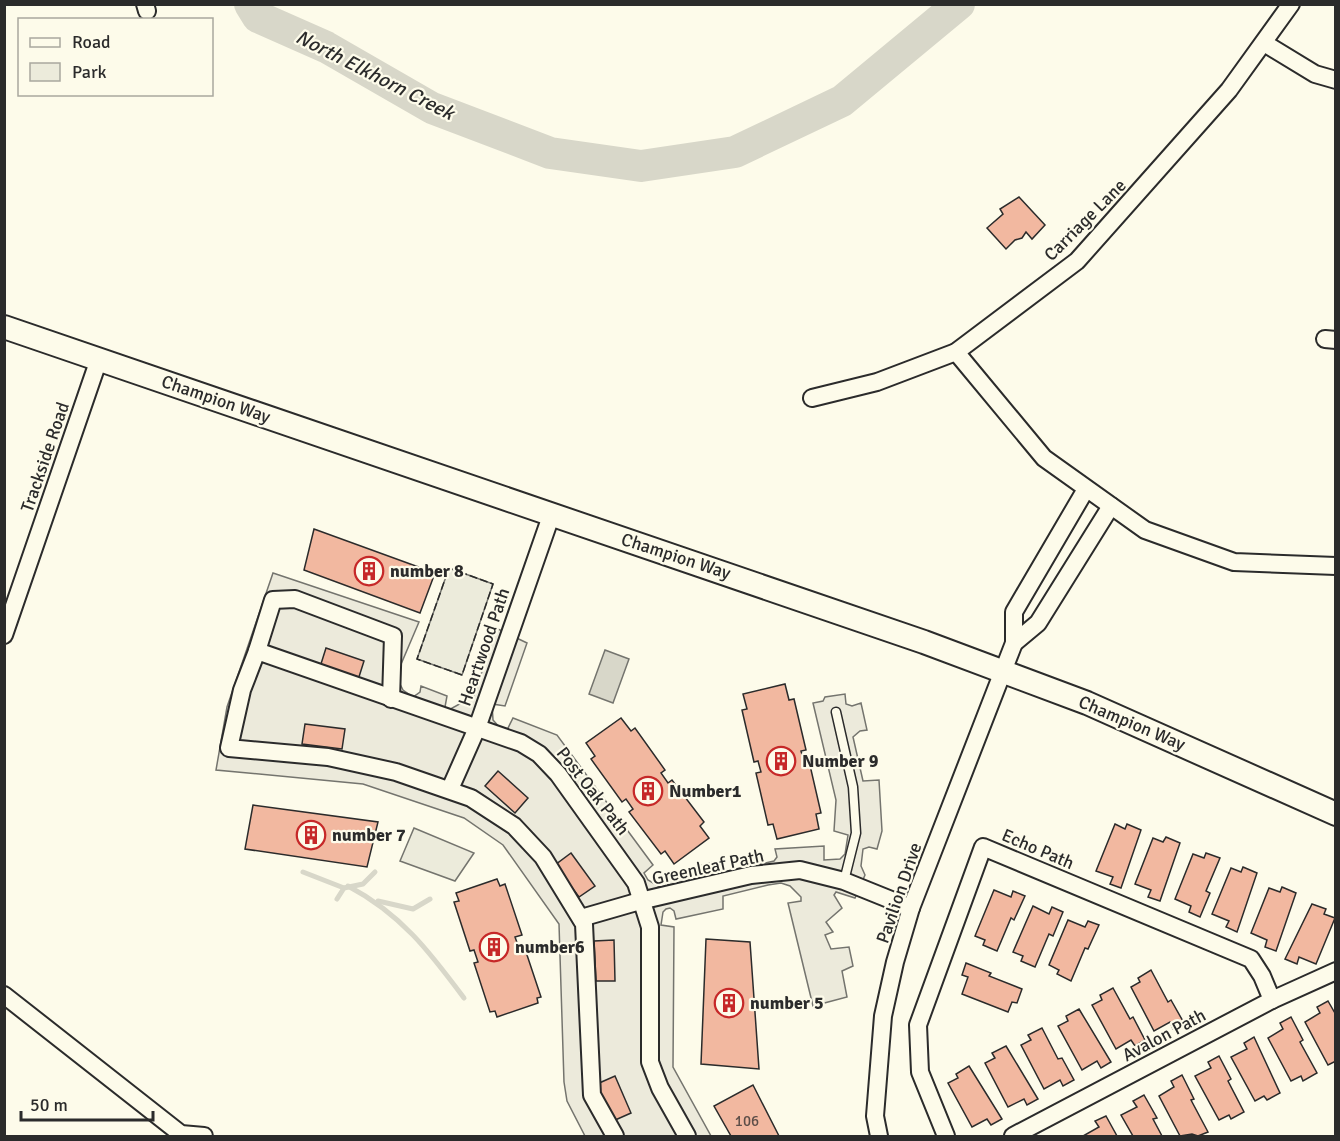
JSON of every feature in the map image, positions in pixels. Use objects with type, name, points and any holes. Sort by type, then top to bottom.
[{"type":"main road","name":"Champion Way","points":[[4,327],[551,516],[685,559],[1002,671],[1087,704],[1335,814]]},
{"type":"street","name":"Carriage Lane","points":[[812,398],[877,382],[956,352],[1077,261],[1207,116],[1264,43],[1291,4]]},
{"type":"street","points":[[1264,43],[1315,75],[1335,80]]},
{"type":"street","points":[[956,352],[1044,458],[1145,530],[1234,562],[1335,566]]},
{"type":"street","name":"Trackside Road","points":[[4,635],[99,359]]},
{"type":"street","points":[[1014,643],[1014,612],[1086,489]]},
{"type":"street","points":[[1014,643],[1038,622],[1111,507]]},
{"type":"street","name":"Heartwood Path","points":[[450,789],[477,728],[551,516]]},
{"type":"street","points":[[391,699],[393,636],[295,599],[273,600],[242,690],[229,748],[328,757],[396,772],[450,789],[488,807],[514,826],[543,857],[584,924],[592,1095],[615,1137]]},
{"type":"street","name":"Pavilion Drive","points":[[879,1137],[875,1116],[883,1016],[911,909],[1014,643]]},
{"type":"street","name":"Post Oak Path","points":[[257,651],[521,743],[539,754],[558,774],[636,883],[650,927],[650,1062],[660,1089],[687,1137]]},
{"type":"street","name":"Echo Path","points":[[946,1137],[920,1072],[918,1025],[984,847],[1251,959],[1262,975],[1272,1000]]},
{"type":"street","name":"Greenleaf Path","points":[[581,918],[751,874],[800,870],[844,881],[911,909]]},
{"type":"street","name":"Avalon Path","points":[[1013,1137],[1272,1000],[1335,971]]},
{"type":"street","points":[[4,994],[181,1134],[204,1137]]},
{"type":"lane","points":[[836,712],[853,787],[856,832],[844,881]]},
{"type":"green space","points":[[449,568],[493,584],[462,675],[417,659]]},
{"type":"green space","points":[[414,828],[474,853],[455,881],[400,861]]},
{"type":"shaded area","points":[[273,573],[419,622],[399,669],[399,682],[403,690],[413,697],[420,692],[421,686],[447,696],[445,707],[447,711],[474,696],[496,628],[527,643],[505,706],[492,704],[493,720],[501,729],[507,730],[513,718],[557,735],[653,865],[644,873],[648,880],[663,889],[668,886],[667,874],[714,862],[717,874],[774,861],[777,857],[775,849],[824,846],[824,860],[840,859],[845,854],[848,835],[834,831],[836,800],[813,703],[823,701],[825,697],[845,694],[846,704],[852,706],[861,703],[867,730],[860,731],[853,737],[863,781],[879,780],[882,831],[877,849],[869,847],[863,849],[861,866],[865,875],[855,898],[836,892],[834,895],[842,908],[826,922],[833,932],[825,935],[831,949],[849,947],[853,966],[842,971],[847,997],[813,1006],[788,903],[801,901],[801,897],[790,886],[781,883],[723,896],[723,909],[676,919],[674,911],[670,908],[666,909],[663,912],[661,925],[674,927],[673,1067],[711,1136],[585,1136],[567,1101],[564,1082],[559,924],[503,845],[464,818],[363,784],[216,770],[227,707]]},
{"type":"shaded area","points":[[605,650],[629,659],[613,703],[589,694]]},
{"type":"building","points":[[1019,197],[1045,225],[1032,239],[1026,232],[1022,238],[1015,240],[1006,249],[987,228],[1003,214],[1000,209]]},
{"type":"building","name":"number 8","points":[[314,529],[435,573],[420,613],[304,570]]},
{"type":"building","points":[[326,648],[364,661],[358,680],[320,667]]},
{"type":"building","name":"Number 9","points":[[785,684],[789,700],[794,699],[806,750],[801,751],[804,762],[809,761],[821,813],[816,814],[819,829],[777,839],[773,824],[768,825],[756,773],[761,772],[758,761],[754,762],[742,710],[747,709],[743,694]]},
{"type":"building","name":"Number1","points":[[621,718],[631,731],[635,728],[665,770],[661,773],[668,783],[672,780],[704,822],[700,826],[709,838],[674,864],[665,851],[661,854],[629,812],[633,809],[626,799],[622,802],[591,759],[595,756],[586,743]]},
{"type":"building","points":[[305,724],[345,729],[342,749],[302,744]]},
{"type":"building","points":[[498,771],[528,798],[515,813],[485,786]]},
{"type":"building","name":"number 7","points":[[253,805],[378,822],[367,867],[245,849]]},
{"type":"building","points":[[1115,824],[1125,829],[1127,824],[1141,830],[1121,888],[1110,884],[1113,877],[1096,871]]},
{"type":"building","points":[[1166,837],[1180,843],[1160,901],[1148,897],[1151,890],[1135,884],[1153,838],[1163,842]]},
{"type":"building","points":[[571,853],[595,886],[579,897],[555,865]]},
{"type":"building","points":[[1206,853],[1220,858],[1206,891],[1210,893],[1200,917],[1189,912],[1191,906],[1175,899],[1193,854],[1204,858]]},
{"type":"building","points":[[1243,867],[1257,873],[1237,932],[1226,927],[1229,921],[1212,914],[1231,868],[1241,872]]},
{"type":"building","name":"number6","points":[[497,879],[500,886],[505,884],[522,935],[515,937],[519,948],[524,946],[541,997],[537,998],[538,1003],[497,1017],[495,1011],[490,1012],[474,963],[478,962],[474,950],[470,951],[454,902],[459,901],[456,893]]},
{"type":"building","points":[[1282,887],[1296,893],[1276,951],[1265,947],[1267,940],[1251,933],[1269,888],[1280,892]]},
{"type":"building","points":[[994,890],[1011,897],[1013,891],[1025,896],[1014,920],[1011,918],[997,951],[983,945],[985,940],[975,936]]},
{"type":"building","points":[[1312,904],[1326,909],[1324,914],[1335,918],[1316,964],[1299,957],[1297,964],[1285,959]]},
{"type":"building","points":[[1033,906],[1049,914],[1052,907],[1063,912],[1053,936],[1049,934],[1035,967],[1021,961],[1023,956],[1013,952]]},
{"type":"building","points":[[1068,920],[1085,927],[1088,921],[1099,925],[1088,949],[1085,948],[1071,981],[1057,974],[1059,970],[1049,965]]},
{"type":"building","name":"number 5","points":[[706,939],[750,942],[759,1069],[701,1064]]},
{"type":"building","points":[[614,940],[615,981],[596,981],[594,941]]},
{"type":"building","points":[[966,963],[991,973],[989,976],[1022,989],[1017,1003],[1012,1002],[1008,1012],[962,994],[968,977],[962,975]]},
{"type":"building","points":[[1151,970],[1168,1002],[1171,1000],[1184,1023],[1173,1029],[1170,1022],[1154,1031],[1131,987],[1140,982],[1138,978]]},
{"type":"building","points":[[1113,988],[1130,1019],[1133,1017],[1145,1040],[1135,1046],[1131,1040],[1116,1049],[1092,1005],[1102,1000],[1100,995]]},
{"type":"building","points":[[1328,1001],[1336,1015],[1336,1061],[1328,1065],[1305,1022],[1320,1013],[1317,1007]]},
{"type":"building","points":[[1079,1009],[1111,1062],[1101,1068],[1097,1061],[1082,1070],[1058,1026],[1068,1021],[1066,1016]]},
{"type":"building","points":[[1291,1017],[1303,1040],[1300,1042],[1317,1073],[1303,1081],[1301,1076],[1291,1081],[1268,1038],[1283,1029],[1280,1023]]},
{"type":"building","points":[[1042,1028],[1058,1059],[1062,1058],[1074,1080],[1063,1086],[1060,1080],[1044,1089],[1021,1045],[1031,1040],[1028,1035]]},
{"type":"building","points":[[1254,1037],[1280,1093],[1267,1100],[1264,1096],[1255,1101],[1231,1057],[1247,1049],[1244,1043]]},
{"type":"building","points":[[1006,1046],[1038,1099],[1027,1105],[1024,1099],[1008,1107],[985,1063],[995,1058],[992,1053]]},
{"type":"building","points":[[1219,1056],[1231,1079],[1228,1081],[1244,1112],[1231,1119],[1229,1115],[1219,1120],[1195,1076],[1211,1068],[1208,1062]]},
{"type":"building","points":[[969,1066],[1002,1119],[991,1125],[987,1119],[972,1127],[948,1083],[958,1078],[956,1074]]},
{"type":"building","points":[[1182,1075],[1194,1099],[1191,1100],[1208,1132],[1198,1136],[1192,1134],[1180,1136],[1159,1096],[1174,1087],[1171,1081]]},
{"type":"building","points":[[615,1076],[631,1113],[613,1121],[597,1084]]},
{"type":"building","points":[[753,1085],[779,1136],[731,1136],[714,1106]]},
{"type":"building","points":[[1144,1095],[1157,1118],[1153,1119],[1162,1136],[1133,1136],[1121,1115],[1137,1107],[1133,1101]]},
{"type":"building","points":[[1106,1116],[1117,1136],[1083,1136],[1099,1127],[1095,1121]]},
{"type":"waterway","name":"North Elkhorn Creek","points":[[250,4],[258,17],[326,47],[432,108],[550,153],[641,166],[735,152],[842,101],[959,4]]},
{"type":"waterway","points":[[303,872],[344,888]]},
{"type":"waterway","points":[[337,899],[344,888],[363,884],[375,872]]},
{"type":"waterway","points":[[348,886],[399,921],[426,949],[464,998]]},
{"type":"waterway","points":[[378,901],[413,909],[430,899]]},
{"type":"fence","points":[[449,568],[493,584],[462,675],[417,659],[449,568]]},
{"type":"place","name":"number 8","points":[[369,571]]},
{"type":"place","name":"Number 9","points":[[781,761]]},
{"type":"place","name":"Number1","points":[[648,791]]},
{"type":"place","name":"number 7","points":[[311,835]]},
{"type":"place","name":"number6","points":[[494,947]]},
{"type":"place","name":"number 5","points":[[729,1003]]}]
